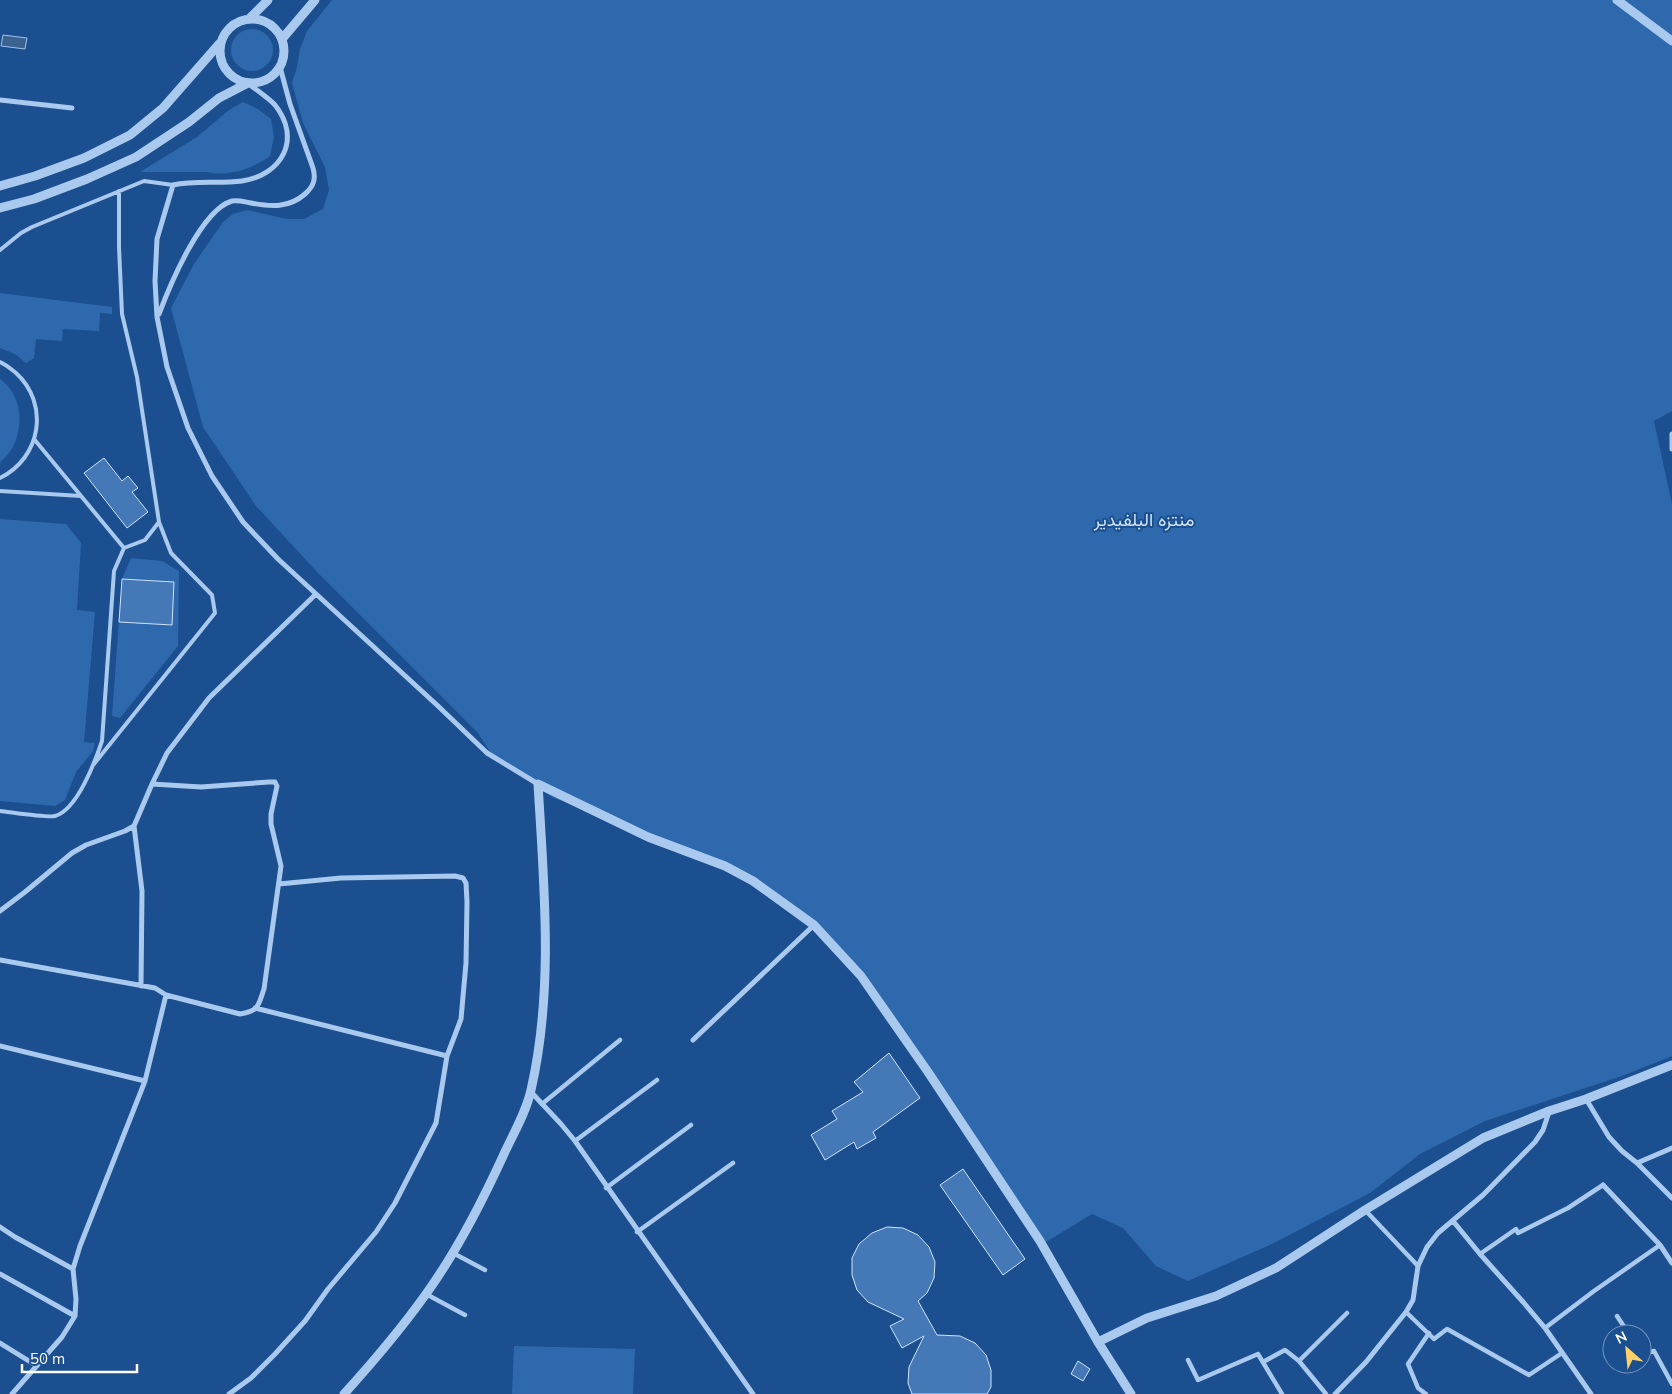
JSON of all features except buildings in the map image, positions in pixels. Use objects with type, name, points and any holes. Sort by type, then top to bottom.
[{"type":"street","points":[[250,18],[268,0]]},
{"type":"street","points":[[282,38],[314,0]]},
{"type":"street","points":[[1617,0],[1672,41]]},
{"type":"street","points":[[0,186],[35,176],[84,158],[130,135],[163,108],[220,43],[228,28],[238,21],[250,18],[264,20],[272,25],[282,38],[284,53],[280,67],[269,78],[259,82],[248,83],[228,74],[222,65],[219,54],[220,43]]},
{"type":"street","points":[[158,317],[173,277],[188,249],[217,209],[232,202],[243,201],[282,206],[298,200],[313,186],[315,176],[313,168],[290,104],[280,67]]},
{"type":"street","points":[[248,83],[274,104],[284,121],[287,129],[287,145],[280,162],[264,175],[242,181],[184,182],[172,185],[157,239],[155,282],[158,317],[167,367],[188,428],[212,476],[243,522],[278,559],[487,754],[538,784],[648,837],[724,866],[753,881],[814,925],[861,976],[928,1072],[1040,1241],[1098,1342],[1131,1394]]},
{"type":"street","points":[[0,208],[34,199],[87,179],[136,157],[189,122],[219,98],[248,83]]},
{"type":"street","points":[[0,100],[72,108]]},
{"type":"street","points":[[1672,435],[1672,449]]},
{"type":"street","points":[[141,986],[142,891],[134,826],[152,784],[167,753],[209,698],[316,594]]},
{"type":"street","points":[[0,960],[155,988],[166,995],[240,1014],[252,1012],[258,1005],[264,989],[280,884],[281,866],[271,819],[277,786],[274,782],[201,787],[152,784]]},
{"type":"street","points":[[344,1394],[366,1370],[426,1294],[453,1253],[470,1224],[492,1179],[523,1114],[531,1092],[540,1036],[545,968],[544,890],[538,784]]},
{"type":"street","points":[[0,911],[72,853],[134,826]]},
{"type":"street","points":[[229,1394],[251,1378],[304,1321],[376,1232],[395,1203],[436,1123],[447,1056],[461,1018],[466,963],[468,902],[465,880],[455,876],[341,878],[280,884]]},
{"type":"street","points":[[692,1040],[814,925]]},
{"type":"street","points":[[13,1393],[38,1366],[75,1316],[76,1299],[73,1269],[80,1246],[145,1081],[166,995]]},
{"type":"street","points":[[255,1008],[447,1056]]},
{"type":"street","points":[[542,1104],[620,1040]]},
{"type":"street","points":[[0,1046],[145,1081]]},
{"type":"street","points":[[1098,1342],[1147,1318],[1190,1306],[1276,1268],[1431,1168],[1483,1138],[1549,1111],[1672,1066]]},
{"type":"street","points":[[574,1141],[657,1080]]},
{"type":"street","points":[[531,1092],[562,1124],[753,1394]]},
{"type":"street","points":[[1586,1099],[1609,1137],[1672,1198]]},
{"type":"street","points":[[1335,1394],[1366,1362],[1406,1312],[1412,1300],[1418,1266],[1427,1247],[1438,1233],[1483,1195],[1535,1142],[1543,1130],[1549,1111]]},
{"type":"street","points":[[606,1188],[691,1125]]},
{"type":"street","points":[[1637,1163],[1672,1148]]},
{"type":"street","points":[[637,1232],[733,1162]]},
{"type":"street","points":[[1480,1254],[1516,1228],[1518,1232],[1568,1208],[1604,1185],[1660,1246],[1672,1263]]},
{"type":"street","points":[[1365,1210],[1418,1266]]},
{"type":"street","points":[[1453,1221],[1545,1328],[1592,1394]]},
{"type":"street","points":[[0,1227],[73,1269]]},
{"type":"street","points":[[1545,1328],[1594,1291],[1660,1246]]},
{"type":"street","points":[[453,1253],[485,1270]]},
{"type":"street","points":[[0,1274],[75,1316]]},
{"type":"street","points":[[426,1294],[465,1315]]},
{"type":"street","points":[[1406,1312],[1434,1339],[1447,1329],[1529,1375],[1562,1353]]},
{"type":"street","points":[[1299,1361],[1347,1313]]},
{"type":"street","points":[[1616,1316],[1622,1324]]},
{"type":"street","points":[[1426,1394],[1418,1388],[1408,1364],[1429,1333]]},
{"type":"street","points":[[0,1343],[38,1366]]},
{"type":"street","points":[[1263,1362],[1285,1350],[1299,1361],[1326,1394]]},
{"type":"street","points":[[1652,1352],[1654,1351],[1672,1384]]},
{"type":"street","points":[[1188,1360],[1198,1380],[1258,1354],[1282,1394]]},
{"type":"lane","points":[[0,250],[21,233],[32,227],[119,190],[144,181],[172,185]]},
{"type":"lane","points":[[0,811],[54,816],[70,807],[94,764],[215,613],[212,595],[171,553],[159,522],[136,377],[122,314],[119,190]]},
{"type":"lane","points":[[0,362],[6,364],[25,381],[36,404],[37,430],[28,454],[11,472],[0,478]]},
{"type":"lane","points":[[34,439],[124,548]]},
{"type":"lane","points":[[0,492],[81,496]]},
{"type":"lane","points":[[94,764],[102,741],[114,572],[124,548],[145,540],[159,522]]},
{"type":"green space","name":"منتزه البلفيدير","points":[[332,0],[1672,0],[1672,411],[1654,421],[1672,504],[1672,1056],[1622,1076],[1485,1121],[1420,1154],[1370,1193],[1272,1244],[1188,1281],[1156,1266],[1123,1228],[1092,1214],[1046,1242],[865,974],[761,885],[597,812],[553,798],[492,755],[478,733],[319,574],[256,506],[203,427],[171,308],[194,264],[223,222],[233,214],[247,210],[287,219],[304,219],[323,209],[329,190],[325,167],[303,123],[292,83],[300,49],[307,31]]},
{"type":"green space","points":[[256,29],[264,32],[270,38],[273,50],[270,62],[264,68],[248,71],[240,68],[234,62],[231,46],[234,38],[240,32]]},
{"type":"green space","points":[[243,102],[258,109],[271,119],[274,137],[270,156],[256,165],[232,173],[140,172],[197,137],[229,110]]},
{"type":"green space","points":[[0,293],[112,307],[112,314],[100,313],[99,331],[63,329],[62,341],[36,339],[34,358],[26,363],[15,354],[0,348]]},
{"type":"green space","points":[[0,379],[13,393],[17,401],[20,420],[17,438],[13,447],[0,463]]},
{"type":"green space","points":[[0,519],[66,524],[81,543],[77,610],[95,612],[84,742],[95,743],[93,751],[76,772],[65,800],[55,806],[0,801]]},
{"type":"green space","points":[[131,558],[162,561],[179,571],[178,646],[120,718],[112,716],[122,579]]},
{"type":"green space","points":[[514,1346],[635,1349],[633,1394],[512,1394]]},
{"type":"shaded area","points":[[3,35],[27,38],[25,49],[1,46]]}]
